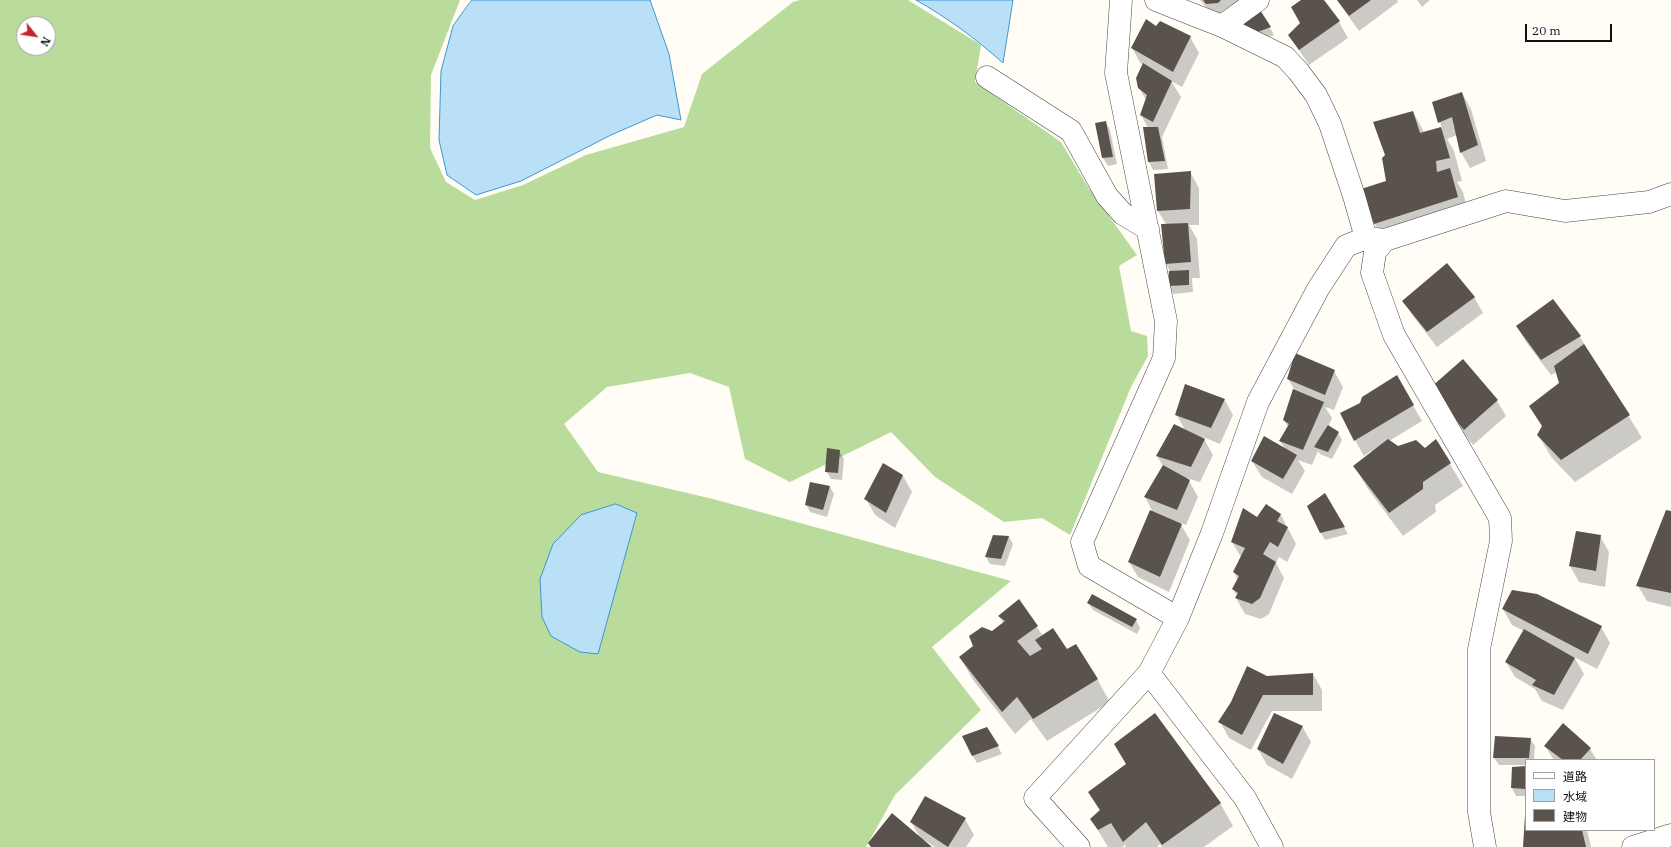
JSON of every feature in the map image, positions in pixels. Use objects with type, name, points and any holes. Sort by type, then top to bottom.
[{"type":"street","points":[[1121,0],[1116,73],[1166,321],[1164,358],[1082,542],[1089,566],[1178,618]]},
{"type":"street","points":[[1156,0],[1222,26],[1285,57],[1298,71],[1316,95],[1330,124],[1354,196],[1376,239],[1372,273],[1394,335],[1500,518],[1501,541],[1479,649],[1479,812],[1485,847]]},
{"type":"street","points":[[1222,26],[1258,0]]},
{"type":"street","points":[[987,78],[1070,131],[1107,196],[1123,214],[1148,229]]},
{"type":"street","points":[[1079,847],[1035,798],[1149,673],[1178,618],[1212,533],[1258,402],[1318,289],[1346,246],[1376,239],[1506,201],[1564,211],[1649,202],[1671,194]]},
{"type":"street","points":[[1149,673],[1245,798],[1272,847]]},
{"type":"street","points":[[1633,847],[1671,835]]},
{"type":"green space","points":[[0,0],[460,0],[431,75],[430,148],[446,182],[475,200],[523,185],[586,155],[684,127],[702,74],[793,2],[800,0],[908,0],[981,45],[975,82],[1061,142],[1088,187],[1137,255],[1119,266],[1131,331],[1147,336],[1148,356],[1131,387],[1070,535],[1042,518],[1004,522],[935,477],[891,432],[790,482],[745,459],[729,387],[690,373],[607,387],[564,424],[598,472],[713,499],[1011,581],[932,647],[981,710],[895,795],[866,847],[0,847]]},
{"type":"water","points":[[472,0],[650,0],[669,54],[681,120],[657,115],[611,135],[521,181],[476,195],[447,175],[439,140],[441,71],[453,26]]},
{"type":"water","points":[[916,0],[1013,0],[1003,63],[961,29]]},
{"type":"water","points":[[616,504],[637,513],[598,654],[580,652],[551,636],[542,617],[540,579],[553,544],[581,515]]},
{"type":"building","points":[[1203,0],[1221,0],[1218,3],[1206,4]]},
{"type":"building","points":[[1301,0],[1324,0],[1340,21],[1299,50],[1288,35],[1300,23],[1291,7]]},
{"type":"building","points":[[1337,0],[1371,0],[1349,16]]},
{"type":"building","points":[[1260,10],[1271,27],[1250,35],[1236,25]]},
{"type":"building","points":[[1146,19],[1156,26],[1160,21],[1191,36],[1173,72],[1131,48]]},
{"type":"building","points":[[1143,63],[1172,81],[1153,122],[1140,115],[1147,95],[1138,88],[1136,78]]},
{"type":"building","points":[[1462,92],[1478,145],[1460,153],[1452,117],[1438,123],[1432,102]]},
{"type":"building","points":[[1413,111],[1420,133],[1441,127],[1450,158],[1436,161],[1437,172],[1450,168],[1458,197],[1374,224],[1361,189],[1386,181],[1382,158],[1385,155],[1373,122]]},
{"type":"building","points":[[1106,121],[1113,157],[1102,158],[1095,123]]},
{"type":"building","points":[[1143,127],[1158,127],[1165,161],[1148,162]]},
{"type":"building","points":[[1191,171],[1190,209],[1157,211],[1154,174]]},
{"type":"building","points":[[1188,223],[1191,262],[1165,264],[1161,224]]},
{"type":"building","points":[[1447,263],[1475,297],[1427,332],[1402,301]]},
{"type":"building","points":[[1189,270],[1189,285],[1168,286],[1169,271]]},
{"type":"building","points":[[1553,299],[1581,336],[1541,360],[1516,326]]},
{"type":"building","points":[[1584,344],[1630,415],[1561,460],[1537,435],[1542,426],[1529,406],[1559,383],[1554,366]]},
{"type":"building","points":[[1295,353],[1335,370],[1325,395],[1287,379]]},
{"type":"building","points":[[1463,359],[1498,400],[1464,430],[1430,388]]},
{"type":"building","points":[[1397,375],[1414,405],[1354,441],[1340,413],[1360,403],[1362,397]]},
{"type":"building","points":[[1185,384],[1225,399],[1211,428],[1175,415]]},
{"type":"building","points":[[1293,389],[1324,402],[1303,450],[1279,441],[1289,424],[1283,420]]},
{"type":"building","points":[[1174,424],[1205,439],[1191,467],[1156,456]]},
{"type":"building","points":[[1328,425],[1339,432],[1328,452],[1314,447]]},
{"type":"building","points":[[1264,436],[1297,455],[1283,479],[1251,461]]},
{"type":"building","points":[[1388,439],[1398,446],[1416,440],[1425,448],[1436,439],[1451,463],[1423,482],[1423,489],[1389,513],[1353,466]]},
{"type":"building","points":[[827,448],[840,450],[838,473],[825,472]]},
{"type":"building","points":[[883,463],[903,475],[886,513],[864,499]]},
{"type":"building","points":[[1163,465],[1190,480],[1177,510],[1144,497]]},
{"type":"building","points":[[810,482],[830,486],[823,510],[805,505]]},
{"type":"building","points":[[1325,493],[1345,527],[1320,533],[1307,506]]},
{"type":"building","points":[[1266,504],[1281,514],[1277,521],[1288,527],[1278,547],[1270,542],[1263,554],[1276,562],[1260,598],[1252,604],[1235,598],[1238,593],[1232,589],[1239,576],[1233,572],[1245,548],[1231,542],[1243,508],[1257,517]]},
{"type":"building","points":[[1150,510],[1182,524],[1160,577],[1128,562]]},
{"type":"building","points":[[1666,510],[1671,511],[1671,593],[1636,586]]},
{"type":"building","points":[[1576,531],[1601,535],[1596,571],[1569,566]]},
{"type":"building","points":[[993,535],[1009,536],[1001,559],[985,557]]},
{"type":"building","points":[[1512,590],[1537,594],[1602,626],[1588,654],[1502,609]]},
{"type":"building","points":[[1092,594],[1137,619],[1132,627],[1087,603]]},
{"type":"building","points":[[1019,599],[1038,626],[1017,641],[1030,656],[1042,649],[1035,640],[1053,628],[1067,649],[1076,644],[1098,679],[1033,719],[1017,697],[1002,712],[959,657],[973,646],[969,636],[982,627],[992,631],[1005,621],[998,616]]},
{"type":"building","points":[[1524,629],[1575,658],[1554,695],[1532,685],[1536,680],[1505,662]]},
{"type":"building","points":[[1247,666],[1267,676],[1313,673],[1313,695],[1263,695],[1242,735],[1218,722],[1231,702]]},
{"type":"building","points":[[1155,713],[1221,803],[1162,845],[1146,822],[1123,842],[1111,823],[1098,830],[1090,819],[1100,810],[1088,792],[1126,764],[1114,744]]},
{"type":"building","points":[[1274,713],[1303,726],[1283,764],[1257,749]]},
{"type":"building","points":[[1563,723],[1591,748],[1581,759],[1562,759],[1544,746]]},
{"type":"building","points":[[987,727],[999,746],[972,756],[962,736]]},
{"type":"building","points":[[1495,736],[1531,738],[1529,758],[1493,758]]},
{"type":"building","points":[[1525,766],[1525,789],[1511,788],[1512,767]]},
{"type":"building","points":[[925,796],[966,818],[948,847],[910,822]]},
{"type":"building","points":[[892,813],[932,847],[871,847],[868,843]]},
{"type":"building","points":[[1525,815],[1525,831],[1582,831],[1586,847],[1523,847]]}]
